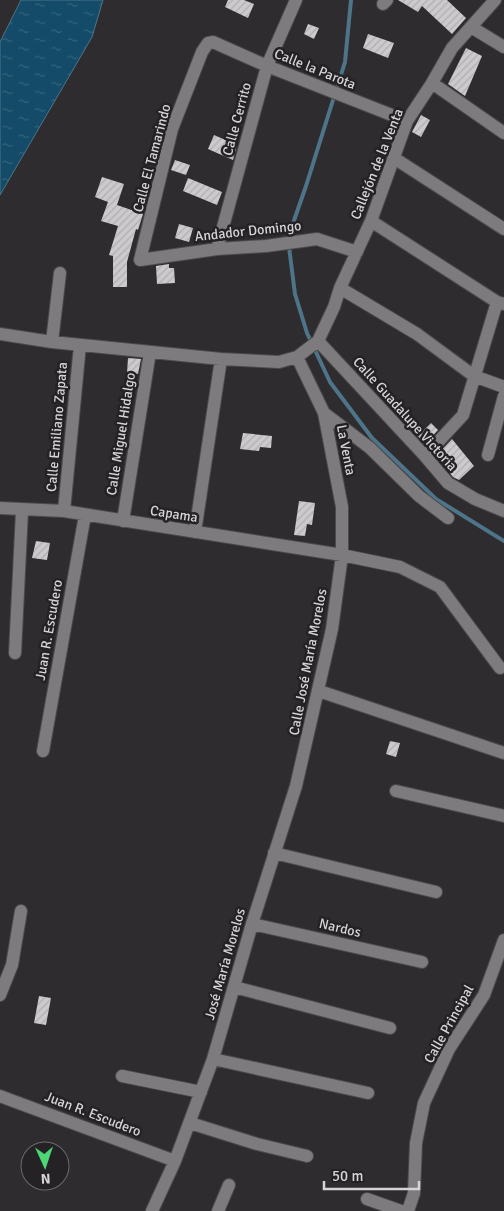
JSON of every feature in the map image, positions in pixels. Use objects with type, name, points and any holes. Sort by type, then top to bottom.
[{"type":"street","name":"Calle Cerrito","points":[[217,249],[267,66],[296,0]]},
{"type":"street","name":"Callejón de la Venta","points":[[310,348],[334,307],[340,288],[371,221],[407,121],[452,48],[495,0]]},
{"type":"street","points":[[471,27],[504,47]]},
{"type":"street","name":"Calle la Parota","points":[[213,42],[267,66],[407,121]]},
{"type":"street","name":"Calle El Tamarindo","points":[[140,260],[172,130],[202,52],[208,44],[213,42]]},
{"type":"street","points":[[432,83],[504,133]]},
{"type":"street","points":[[394,158],[504,229]]},
{"type":"street","points":[[371,221],[501,303],[474,376],[463,415],[425,456]]},
{"type":"street","name":"Andador Domingo","points":[[140,260],[217,249],[317,239],[357,252]]},
{"type":"street","points":[[52,342],[60,273]]},
{"type":"street","points":[[340,288],[417,334],[474,376],[504,387]]},
{"type":"street","points":[[0,334],[80,345],[221,359],[279,362],[310,348]]},
{"type":"street","name":"Calle Emiliano Zapata","points":[[64,511],[80,345]]},
{"type":"street","name":"La Venta","points":[[310,348],[342,507],[342,556]]},
{"type":"street","name":"Calle Guadalupe Victoria","points":[[310,348],[425,456],[448,483],[475,499],[504,511]]},
{"type":"street","name":"Calle Miguel Hidalgo","points":[[123,521],[150,352]]},
{"type":"street","points":[[195,532],[221,359]]},
{"type":"street","points":[[488,455],[504,396]]},
{"type":"street","points":[[324,413],[370,448],[419,496],[448,518]]},
{"type":"street","name":"Capama","points":[[0,508],[22,511],[64,511],[342,556],[400,568],[440,587],[500,668]]},
{"type":"street","points":[[15,653],[22,511]]},
{"type":"street","name":"Juan R. Escudero","points":[[43,751],[85,515]]},
{"type":"street","name":"Calle José María Morelos","points":[[300,773],[332,629],[342,556]]},
{"type":"street","points":[[319,692],[504,753]]},
{"type":"street","name":"José María Morelos","points":[[152,1211],[175,1161],[213,1059],[252,924],[300,773]]},
{"type":"street","points":[[396,791],[504,816]]},
{"type":"street","points":[[274,853],[436,892]]},
{"type":"street","points":[[0,995],[12,965],[21,911]]},
{"type":"street","name":"Nardos","points":[[252,924],[422,962]]},
{"type":"street","name":"Calle Principal","points":[[408,1211],[414,1193],[416,1142],[424,1103],[449,1049],[484,995],[504,940]]},
{"type":"street","points":[[234,987],[390,1028]]},
{"type":"street","points":[[213,1059],[368,1093]]},
{"type":"street","points":[[122,1076],[201,1092]]},
{"type":"street","name":"Juan R. Escudero","points":[[0,1096],[175,1161]]},
{"type":"street","points":[[190,1123],[257,1144],[307,1156]]},
{"type":"street","points":[[218,1211],[229,1185]]},
{"type":"street","points":[[367,1199],[401,1211]]},
{"type":"water","points":[[21,0],[103,0],[92,37],[0,195],[0,42]]},
{"type":"building","points":[[228,0],[244,0],[254,4],[248,18],[225,7]]},
{"type":"building","points":[[398,0],[447,0],[466,18],[452,34],[422,6],[418,12]]},
{"type":"building","points":[[308,24],[319,28],[314,39],[304,34]]},
{"type":"building","points":[[368,34],[394,43],[388,58],[363,48]]},
{"type":"building","points":[[466,48],[482,56],[465,96],[448,84]]},
{"type":"building","points":[[421,115],[430,120],[421,137],[412,132]]},
{"type":"building","points":[[214,135],[237,145],[233,160],[208,149]]},
{"type":"building","points":[[175,160],[190,165],[186,175],[171,170]]},
{"type":"building","points":[[102,177],[124,184],[117,205],[143,214],[138,230],[136,229],[127,262],[127,287],[113,287],[113,256],[109,255],[118,226],[101,221],[108,202],[95,197]]},
{"type":"building","points":[[188,178],[222,192],[217,205],[183,191]]},
{"type":"building","points":[[179,224],[193,228],[189,242],[175,238]]},
{"type":"building","points":[[169,264],[169,268],[174,268],[175,283],[157,284],[156,266]]},
{"type":"building","points":[[128,358],[141,359],[138,374],[127,373]]},
{"type":"building","points":[[431,423],[438,430],[425,444],[418,436]]},
{"type":"building","points":[[243,433],[272,436],[271,448],[260,447],[259,451],[240,449]]},
{"type":"building","points":[[452,439],[474,466],[459,480],[453,477],[436,456]]},
{"type":"building","points":[[299,501],[315,503],[312,525],[307,524],[305,536],[294,535]]},
{"type":"building","points":[[36,541],[50,543],[47,560],[32,558]]},
{"type":"building","points":[[390,741],[400,743],[396,757],[386,754]]},
{"type":"building","points":[[39,996],[51,998],[46,1025],[34,1023]]},
{"type":"waterway","points":[[351,0],[345,62],[290,232],[289,247],[295,294],[307,333],[330,382],[372,438],[436,499],[504,541]]}]
